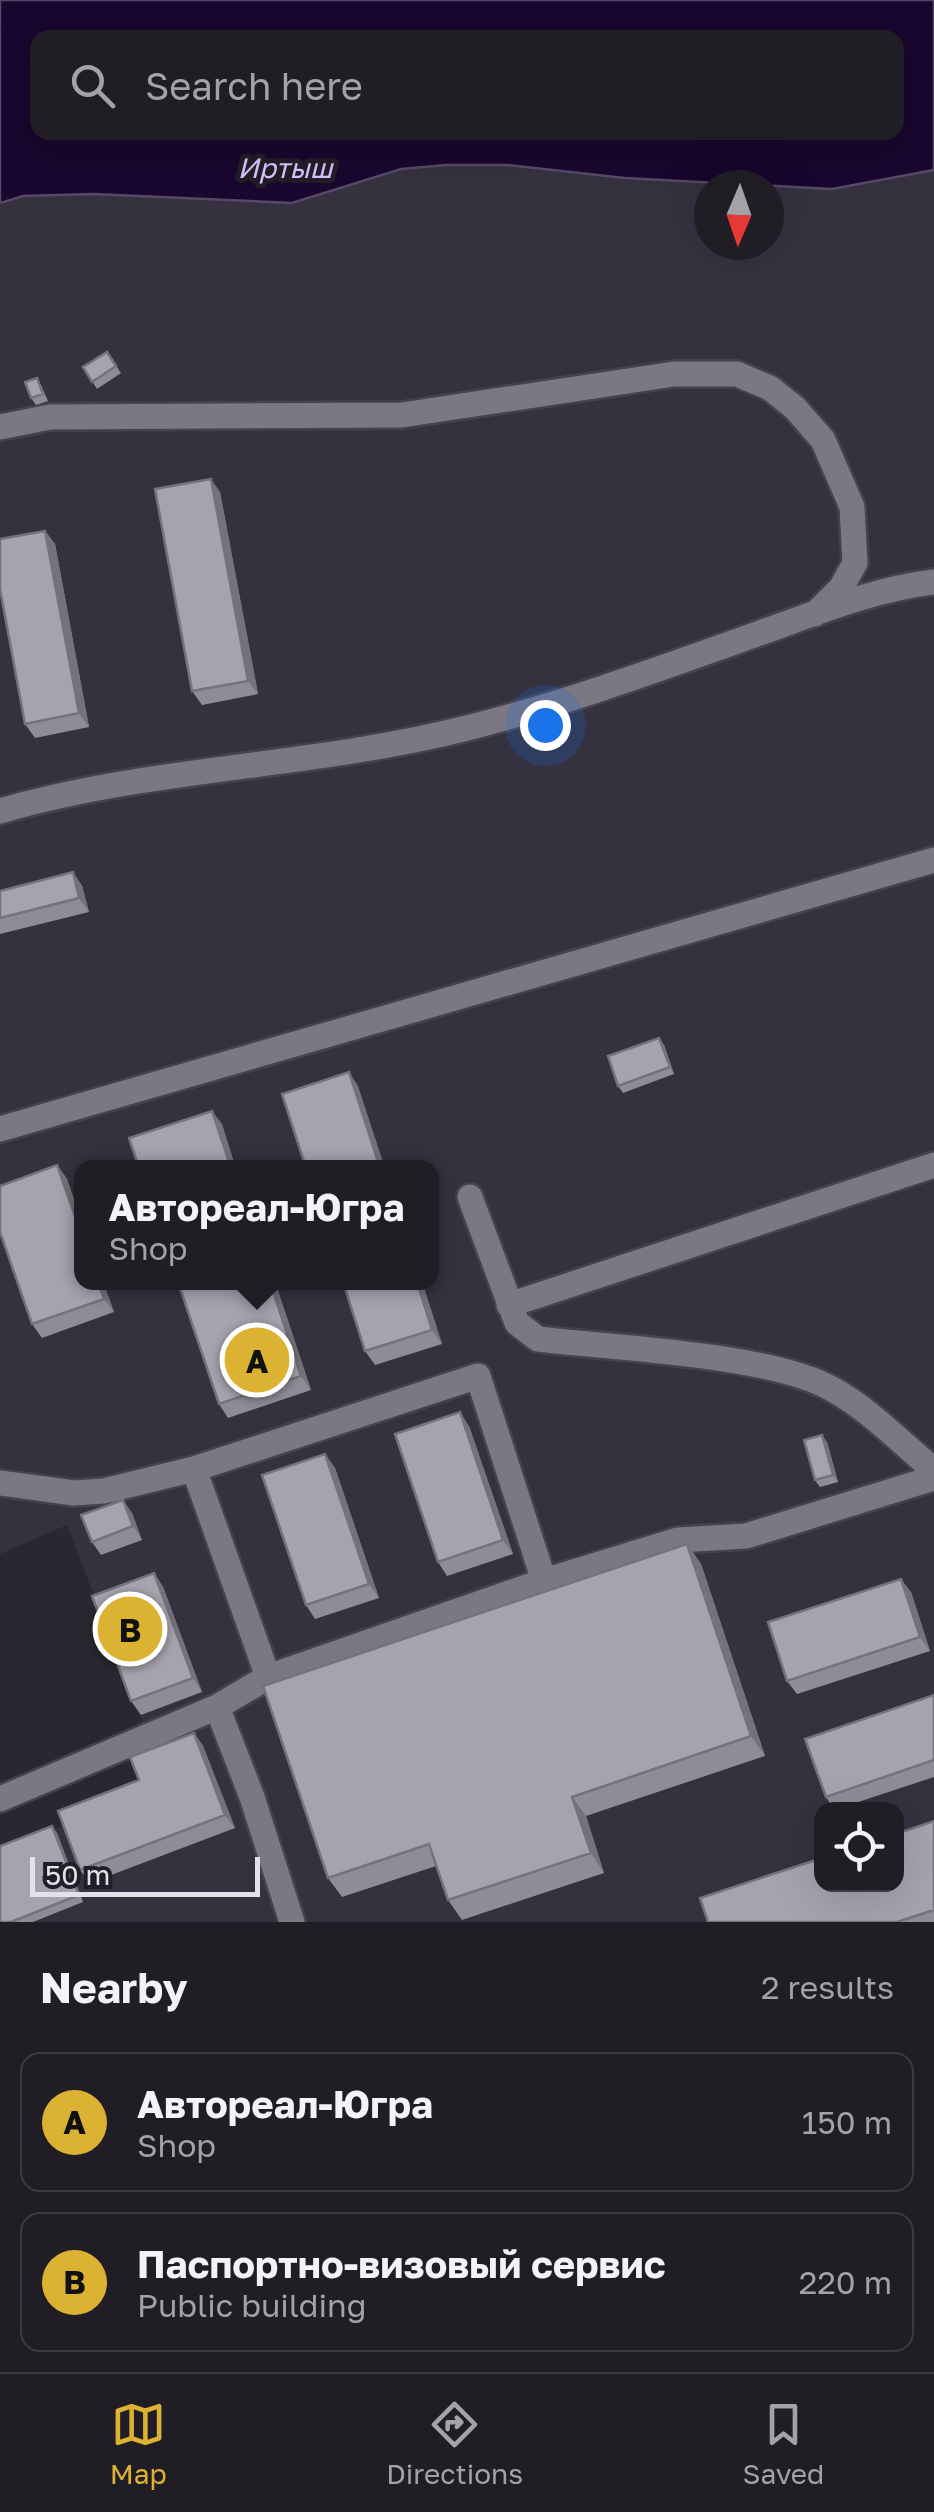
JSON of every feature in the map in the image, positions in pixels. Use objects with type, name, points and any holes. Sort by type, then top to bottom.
[{"type":"lane","points":[[0,427],[50,417],[402,415],[674,374],[738,374],[770,388],[795,408],[822,440],[852,507],[854,563],[842,588],[815,614]]},
{"type":"lane","points":[[0,810],[130,781],[374,748],[461,730],[552,706],[815,614],[934,582]]},
{"type":"lane","points":[[0,1129],[934,860]]},
{"type":"lane","points":[[509,1305],[934,1165]]},
{"type":"lane","points":[[470,1197],[509,1305],[518,1323],[538,1339],[744,1364],[808,1378],[850,1400],[934,1474]]},
{"type":"lane","points":[[0,1483],[74,1493],[104,1491],[194,1469],[478,1376],[544,1581]]},
{"type":"lane","points":[[194,1469],[268,1677]]},
{"type":"lane","points":[[0,1800],[217,1708],[268,1677],[544,1581],[678,1540],[746,1536],[934,1474]]},
{"type":"lane","points":[[217,1708],[252,1797],[292,1922]]},
{"type":"shaded area","points":[[446,165],[507,165],[694,180],[694,260],[784,260],[784,187],[832,189],[934,170],[934,1922],[0,1922],[0,1850],[147,1794],[158,1763],[67,1525],[0,1554],[0,203],[23,196],[93,194],[292,203],[401,169]]},
{"type":"water","name":"Иртыш","points":[[0,0],[934,0],[934,170],[832,189],[784,186],[784,170],[694,170],[694,182],[507,165],[446,165],[401,169],[292,203],[93,194],[23,196],[0,203]]},
{"type":"building","points":[[107,352],[116,366],[92,382],[83,367]]},
{"type":"building","points":[[37,378],[43,394],[31,398],[25,382]]},
{"type":"building","points":[[211,479],[248,681],[192,691],[155,489]]},
{"type":"building","points":[[45,531],[79,713],[25,724],[0,589],[0,539]]},
{"type":"building","points":[[73,872],[79,898],[0,918],[0,891]]},
{"type":"building","points":[[659,1038],[670,1067],[618,1086],[608,1056]]},
{"type":"building","points":[[349,1072],[377,1160],[303,1160],[282,1094]]},
{"type":"building","points":[[212,1111],[228,1160],[136,1160],[129,1138]]},
{"type":"building","points":[[57,1165],[74,1213],[74,1290],[101,1290],[104,1299],[32,1324],[0,1232],[0,1186]]},
{"type":"building","points":[[181,1290],[273,1290],[301,1376],[219,1404]]},
{"type":"building","points":[[346,1290],[420,1290],[432,1330],[365,1351]]},
{"type":"building","points":[[460,1412],[503,1540],[438,1562],[395,1434]]},
{"type":"building","points":[[822,1435],[833,1475],[815,1480],[804,1440]]},
{"type":"building","points":[[325,1454],[369,1584],[306,1605],[262,1475]]},
{"type":"building","points":[[123,1500],[133,1526],[92,1542],[81,1515]]},
{"type":"building","points":[[687,1544],[751,1736],[572,1797],[591,1853],[448,1900],[429,1844],[328,1878],[263,1686]]},
{"type":"building","points":[[154,1573],[193,1678],[131,1701],[92,1596]]},
{"type":"building","points":[[901,1579],[920,1637],[787,1681],[768,1622]]},
{"type":"building","points":[[934,1695],[934,1760],[826,1797],[805,1739]]},
{"type":"building","points":[[194,1733],[225,1815],[80,1870],[58,1811],[139,1780],[130,1757]]},
{"type":"building","points":[[934,1821],[934,1910],[897,1922],[708,1922],[700,1898],[814,1861],[814,1892],[904,1892],[904,1831]]},
{"type":"building","points":[[52,1826],[79,1895],[11,1922],[0,1922],[0,1846]]},
{"type":"place","name":"Автореал-Югра","points":[[257,1360]]},
{"type":"place","name":"Паспортно-визовый сервис","points":[[130,1629]]}]
